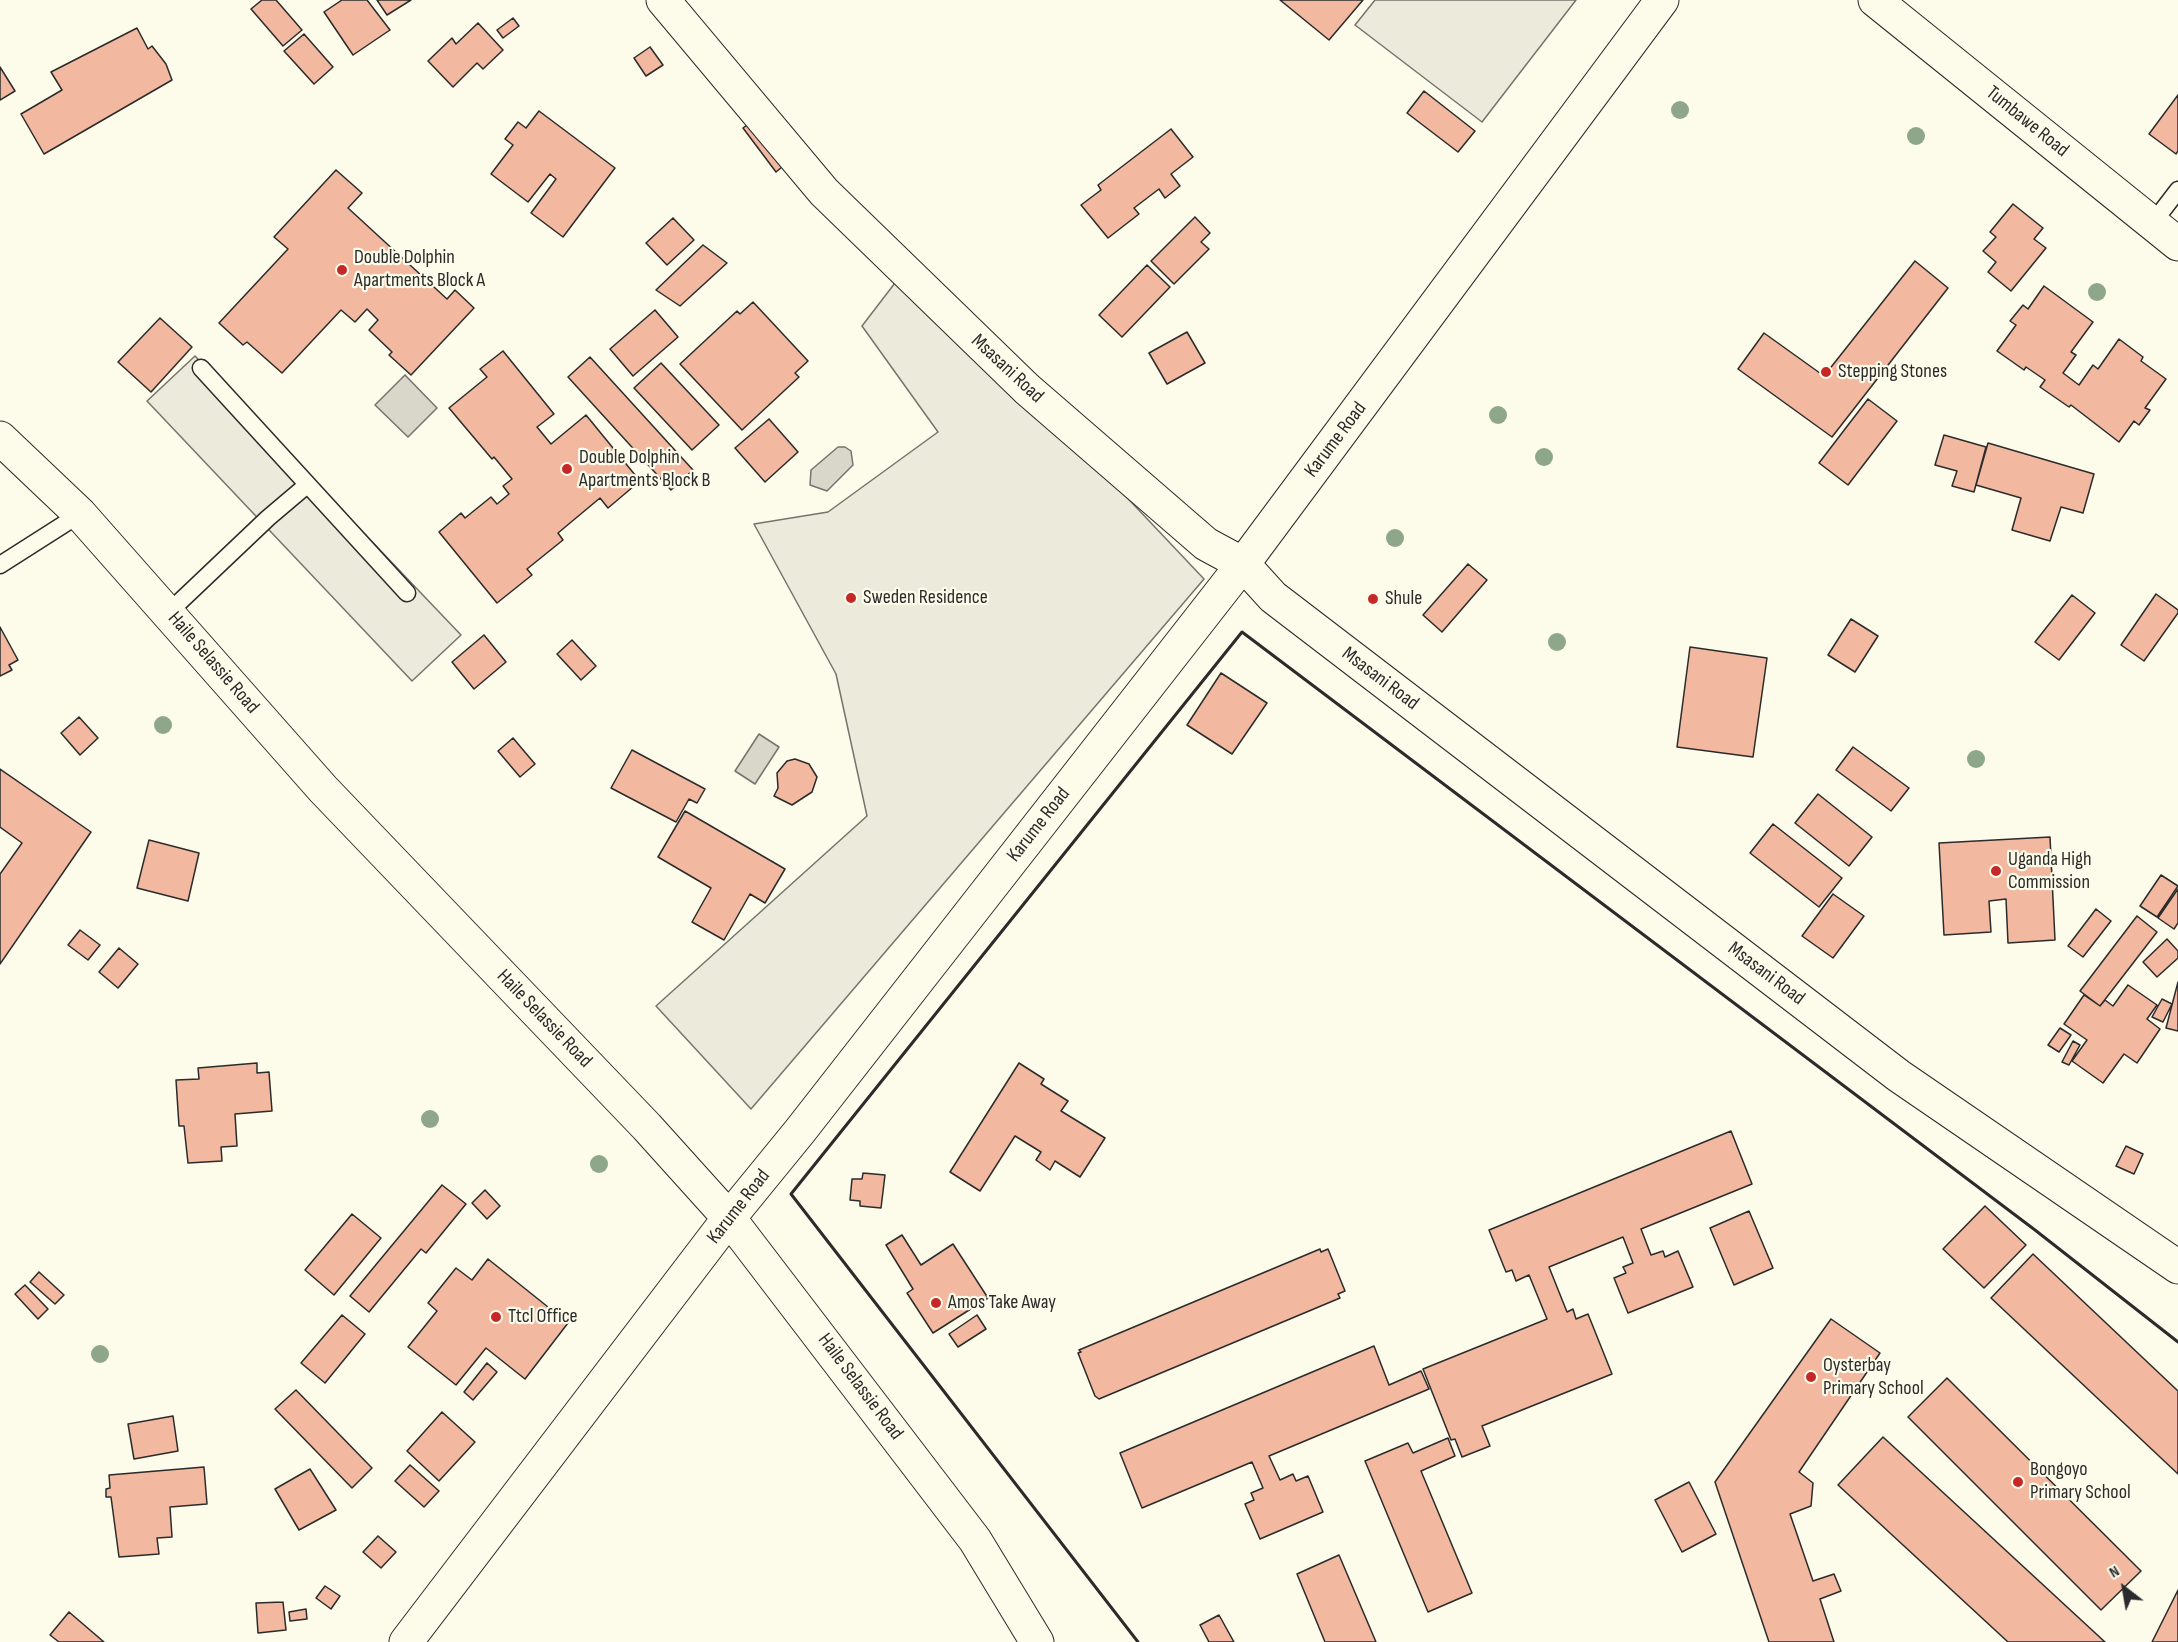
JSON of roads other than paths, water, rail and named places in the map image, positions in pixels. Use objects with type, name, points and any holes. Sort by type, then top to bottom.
[{"type":"street","name":"Msasani Road","points":[[663,0],[824,192],[1027,389],[1206,544],[1243,564],[1273,597],[1899,1076],[2178,1267]]},
{"type":"street","name":"Karume Road","points":[[406,1642],[729,1218],[800,1131],[1243,564],[1662,0]]},
{"type":"street","name":"Tumbawe Road","points":[[1875,0],[2178,244]]},
{"type":"street","name":"Haile Selassie Road","points":[[0,438],[80,514],[169,612],[323,789],[639,1118],[729,1218],[975,1540],[1037,1642]]},
{"type":"lane","points":[[2152,224],[2178,190]]},
{"type":"lane","points":[[201,368],[407,592]]},
{"type":"lane","points":[[169,612],[268,518],[308,486]]},
{"type":"lane","points":[[0,565],[80,514]]},
{"type":"place","name":"Double Dolphin Apartments Block A","points":[[342,270]]},
{"type":"place","name":"Stepping Stones","points":[[1826,372]]},
{"type":"place","name":"Double Dolphin Apartments Block B","points":[[567,469]]},
{"type":"place","name":"Sweden Residence","points":[[851,598]]},
{"type":"place","name":"Shule","points":[[1373,599]]},
{"type":"place","name":"Uganda High Commission","points":[[1996,871]]},
{"type":"place","name":"Amos Take Away","points":[[936,1303]]},
{"type":"place","name":"Ttcl Office","points":[[496,1317]]},
{"type":"place","name":"Oysterbay Primary School","points":[[1811,1377]]},
{"type":"place","name":"Bongoyo Primary School","points":[[2018,1482]]}]
